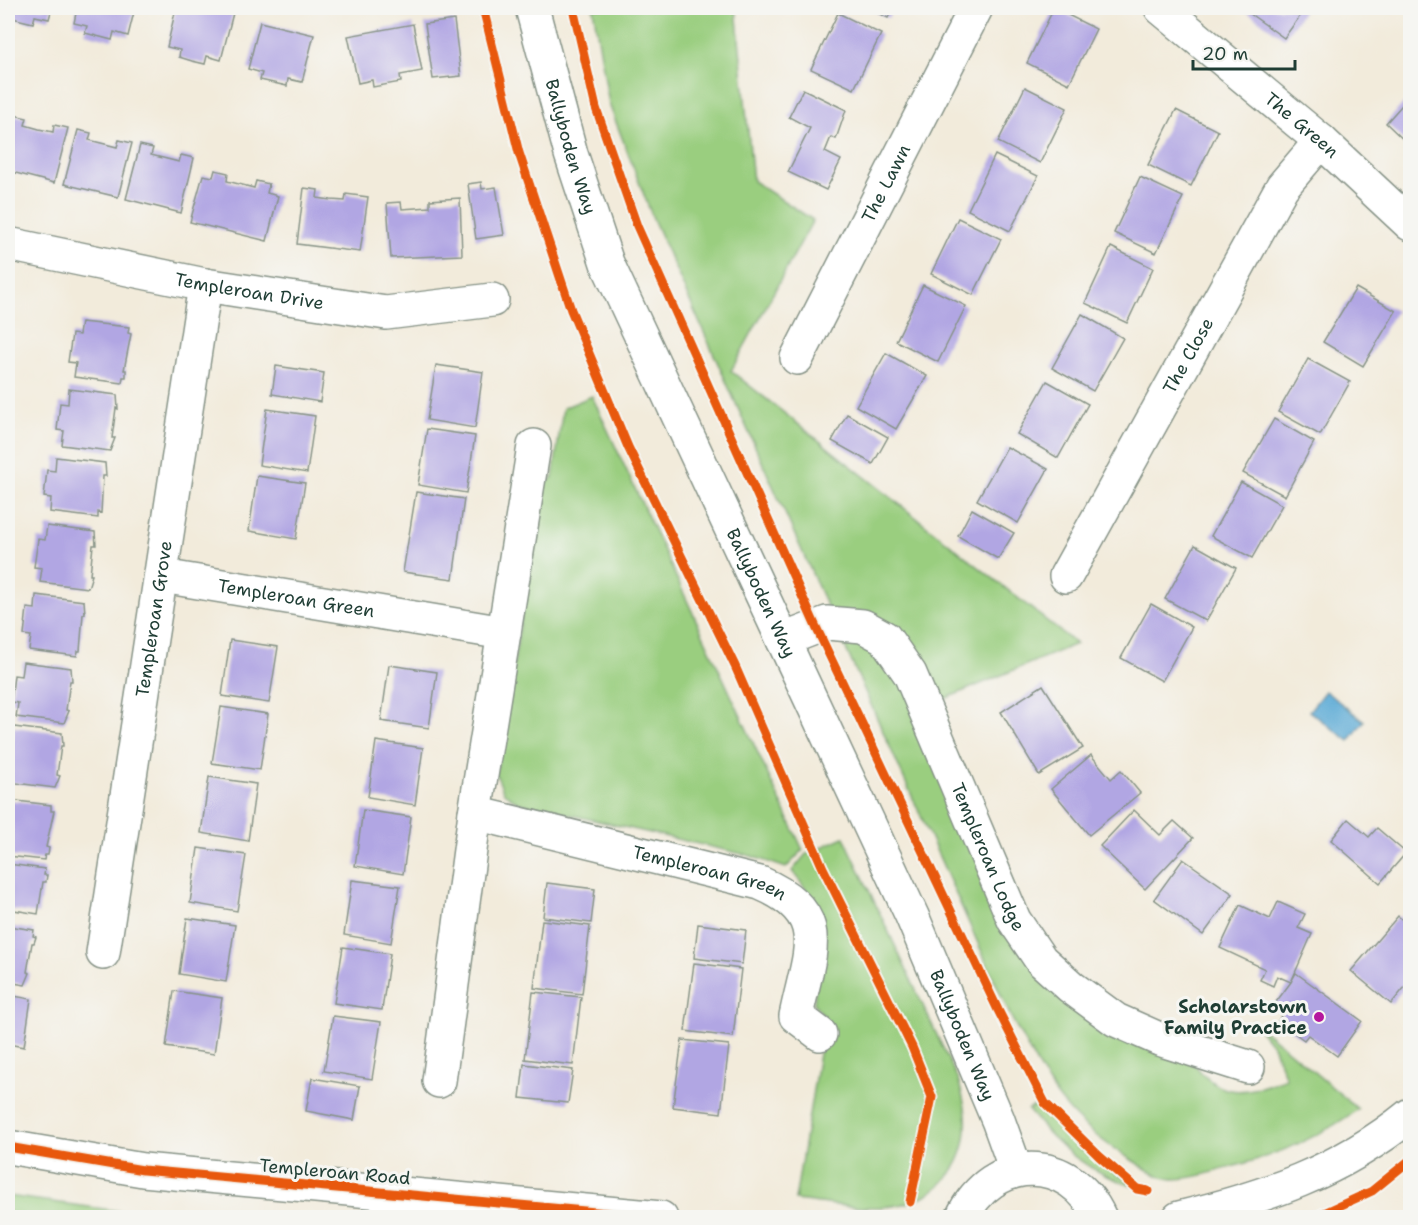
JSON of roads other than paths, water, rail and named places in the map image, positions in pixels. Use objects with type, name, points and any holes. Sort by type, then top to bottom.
[{"type":"street","name":"Ballyboden Way","points":[[532,8],[571,154],[607,263],[912,916],[998,1120],[1016,1170]]},
{"type":"street","name":"The Lawn","points":[[797,358],[976,8]]},
{"type":"street","name":"The Green","points":[[1161,8],[1321,141],[1410,224]]},
{"type":"street","name":"The Close","points":[[1066,576],[1282,187],[1321,141]]},
{"type":"street","name":"Templeroan Drive","points":[[8,244],[205,285],[386,313],[492,300]]},
{"type":"street","name":"Templeroan Grove","points":[[103,953],[205,285]]},
{"type":"street","points":[[438,1082],[475,813],[534,446]]},
{"type":"street","name":"Templeroan Green","points":[[162,576],[504,633]]},
{"type":"street","name":"Templeroan Lodge","points":[[783,640],[827,622],[863,626],[885,639],[910,674],[1014,920],[1041,960],[1071,987],[1116,1020],[1159,1039],[1248,1067]]},
{"type":"street","name":"Templeroan Green","points":[[475,813],[760,883],[784,893],[802,909],[812,937],[796,1016],[820,1034]]},
{"type":"street","points":[[1179,1218],[1256,1197],[1331,1168],[1410,1116]]},
{"type":"street","name":"Templeroan Road","points":[[8,1147],[143,1170],[660,1218]]},
{"type":"street","points":[[962,1218],[976,1193],[998,1177],[1016,1170],[1039,1169],[1069,1180],[1083,1191],[1100,1218]]},
{"type":"water","points":[[1325,691],[1364,721],[1349,741],[1309,711]]},
{"type":"place","name":"Scholarstown Family Practice","points":[[1319,1017]]}]
